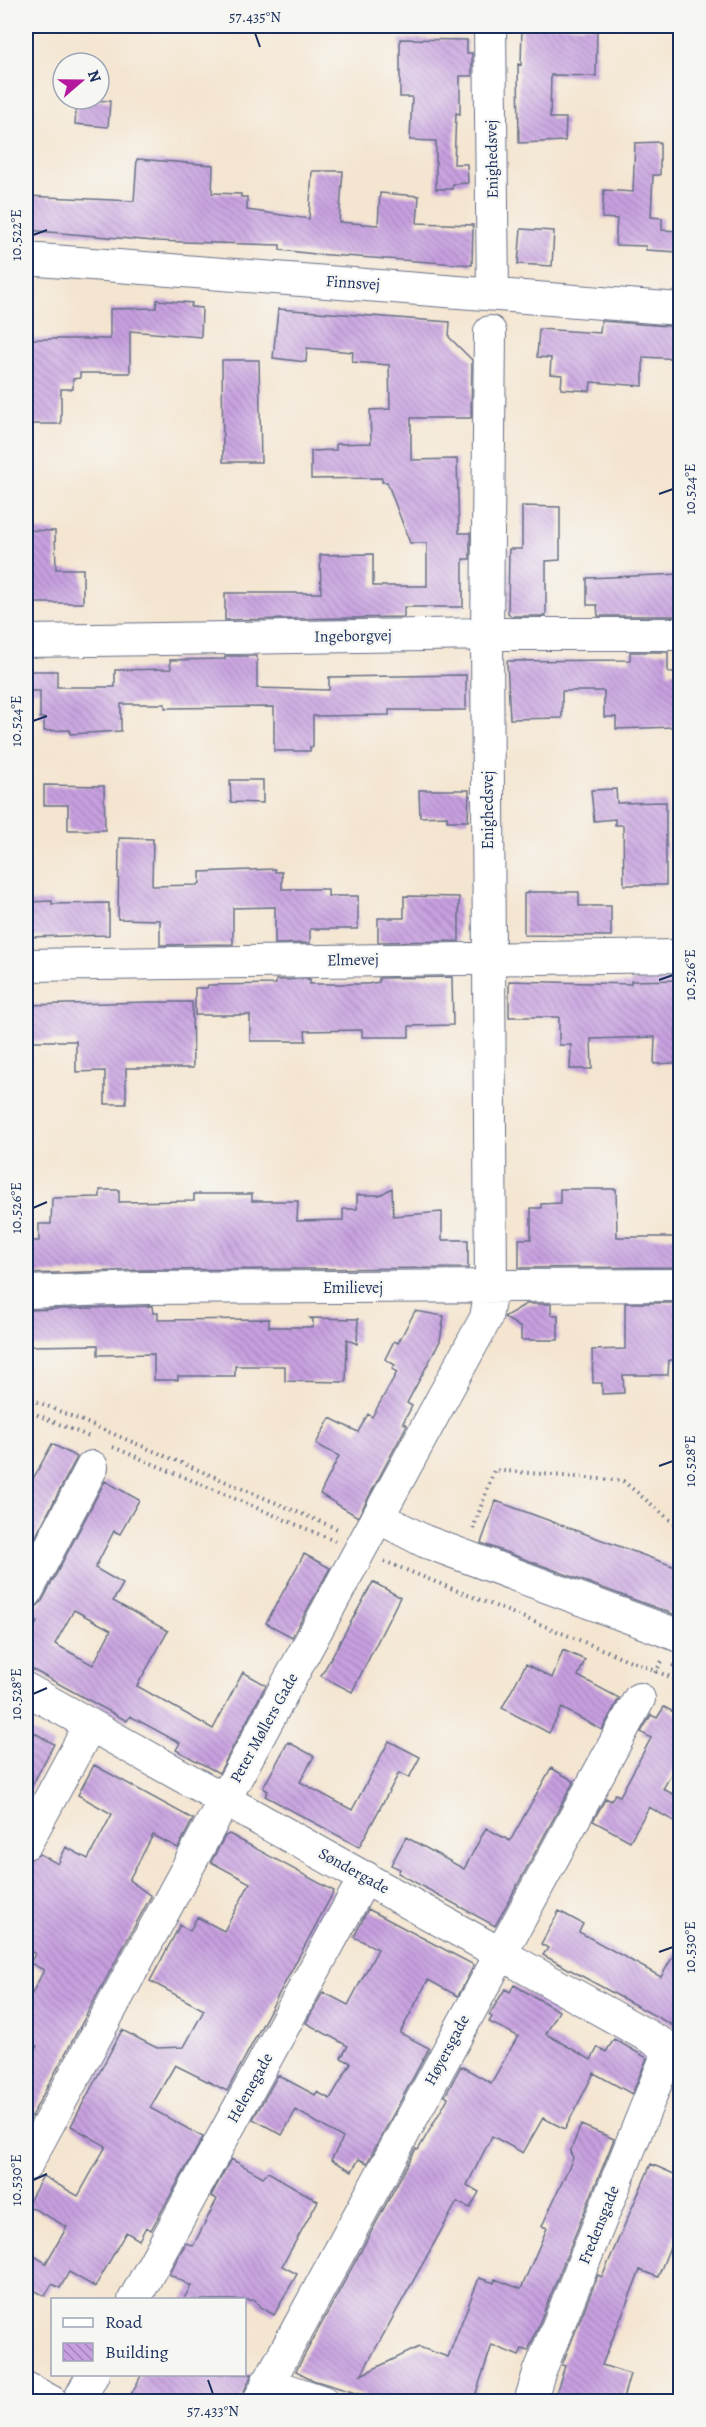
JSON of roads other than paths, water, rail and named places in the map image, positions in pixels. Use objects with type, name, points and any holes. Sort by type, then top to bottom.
[{"type":"street","name":"Enighedsvej","points":[[490,26],[494,293]]},
{"type":"street","name":"Finnsvej","points":[[26,259],[681,309]]},
{"type":"street","name":"Enighedsvej","points":[[490,332],[487,634],[491,1288]]},
{"type":"street","name":"Ingeborgvej","points":[[26,641],[487,634],[681,634]]},
{"type":"street","name":"Elmevej","points":[[26,965],[681,956]]},
{"type":"street","name":"Emilievej","points":[[26,1292],[144,1288],[491,1288],[681,1285]]},
{"type":"street","name":"Peter Møllers Gade","points":[[26,2165],[486,1318],[491,1288]]},
{"type":"street","points":[[26,1593],[92,1467]]},
{"type":"street","points":[[378,1517],[424,1541],[681,1636]]},
{"type":"street","name":"Søndergade","points":[[26,1689],[675,2051]]},
{"type":"street","name":"Høyersgade","points":[[263,2392],[500,1952],[639,1700]]},
{"type":"street","points":[[26,1843],[90,1725]]},
{"type":"street","name":"Helenegade","points":[[135,2298],[365,1877]]},
{"type":"street","name":"Fredensgade","points":[[530,2402],[539,2373],[675,2051]]},
{"type":"street","points":[[78,2402],[92,2376]]},
{"type":"street","points":[[26,2388],[52,2402]]},
{"type":"street","points":[[263,2392],[323,2402]]}]
